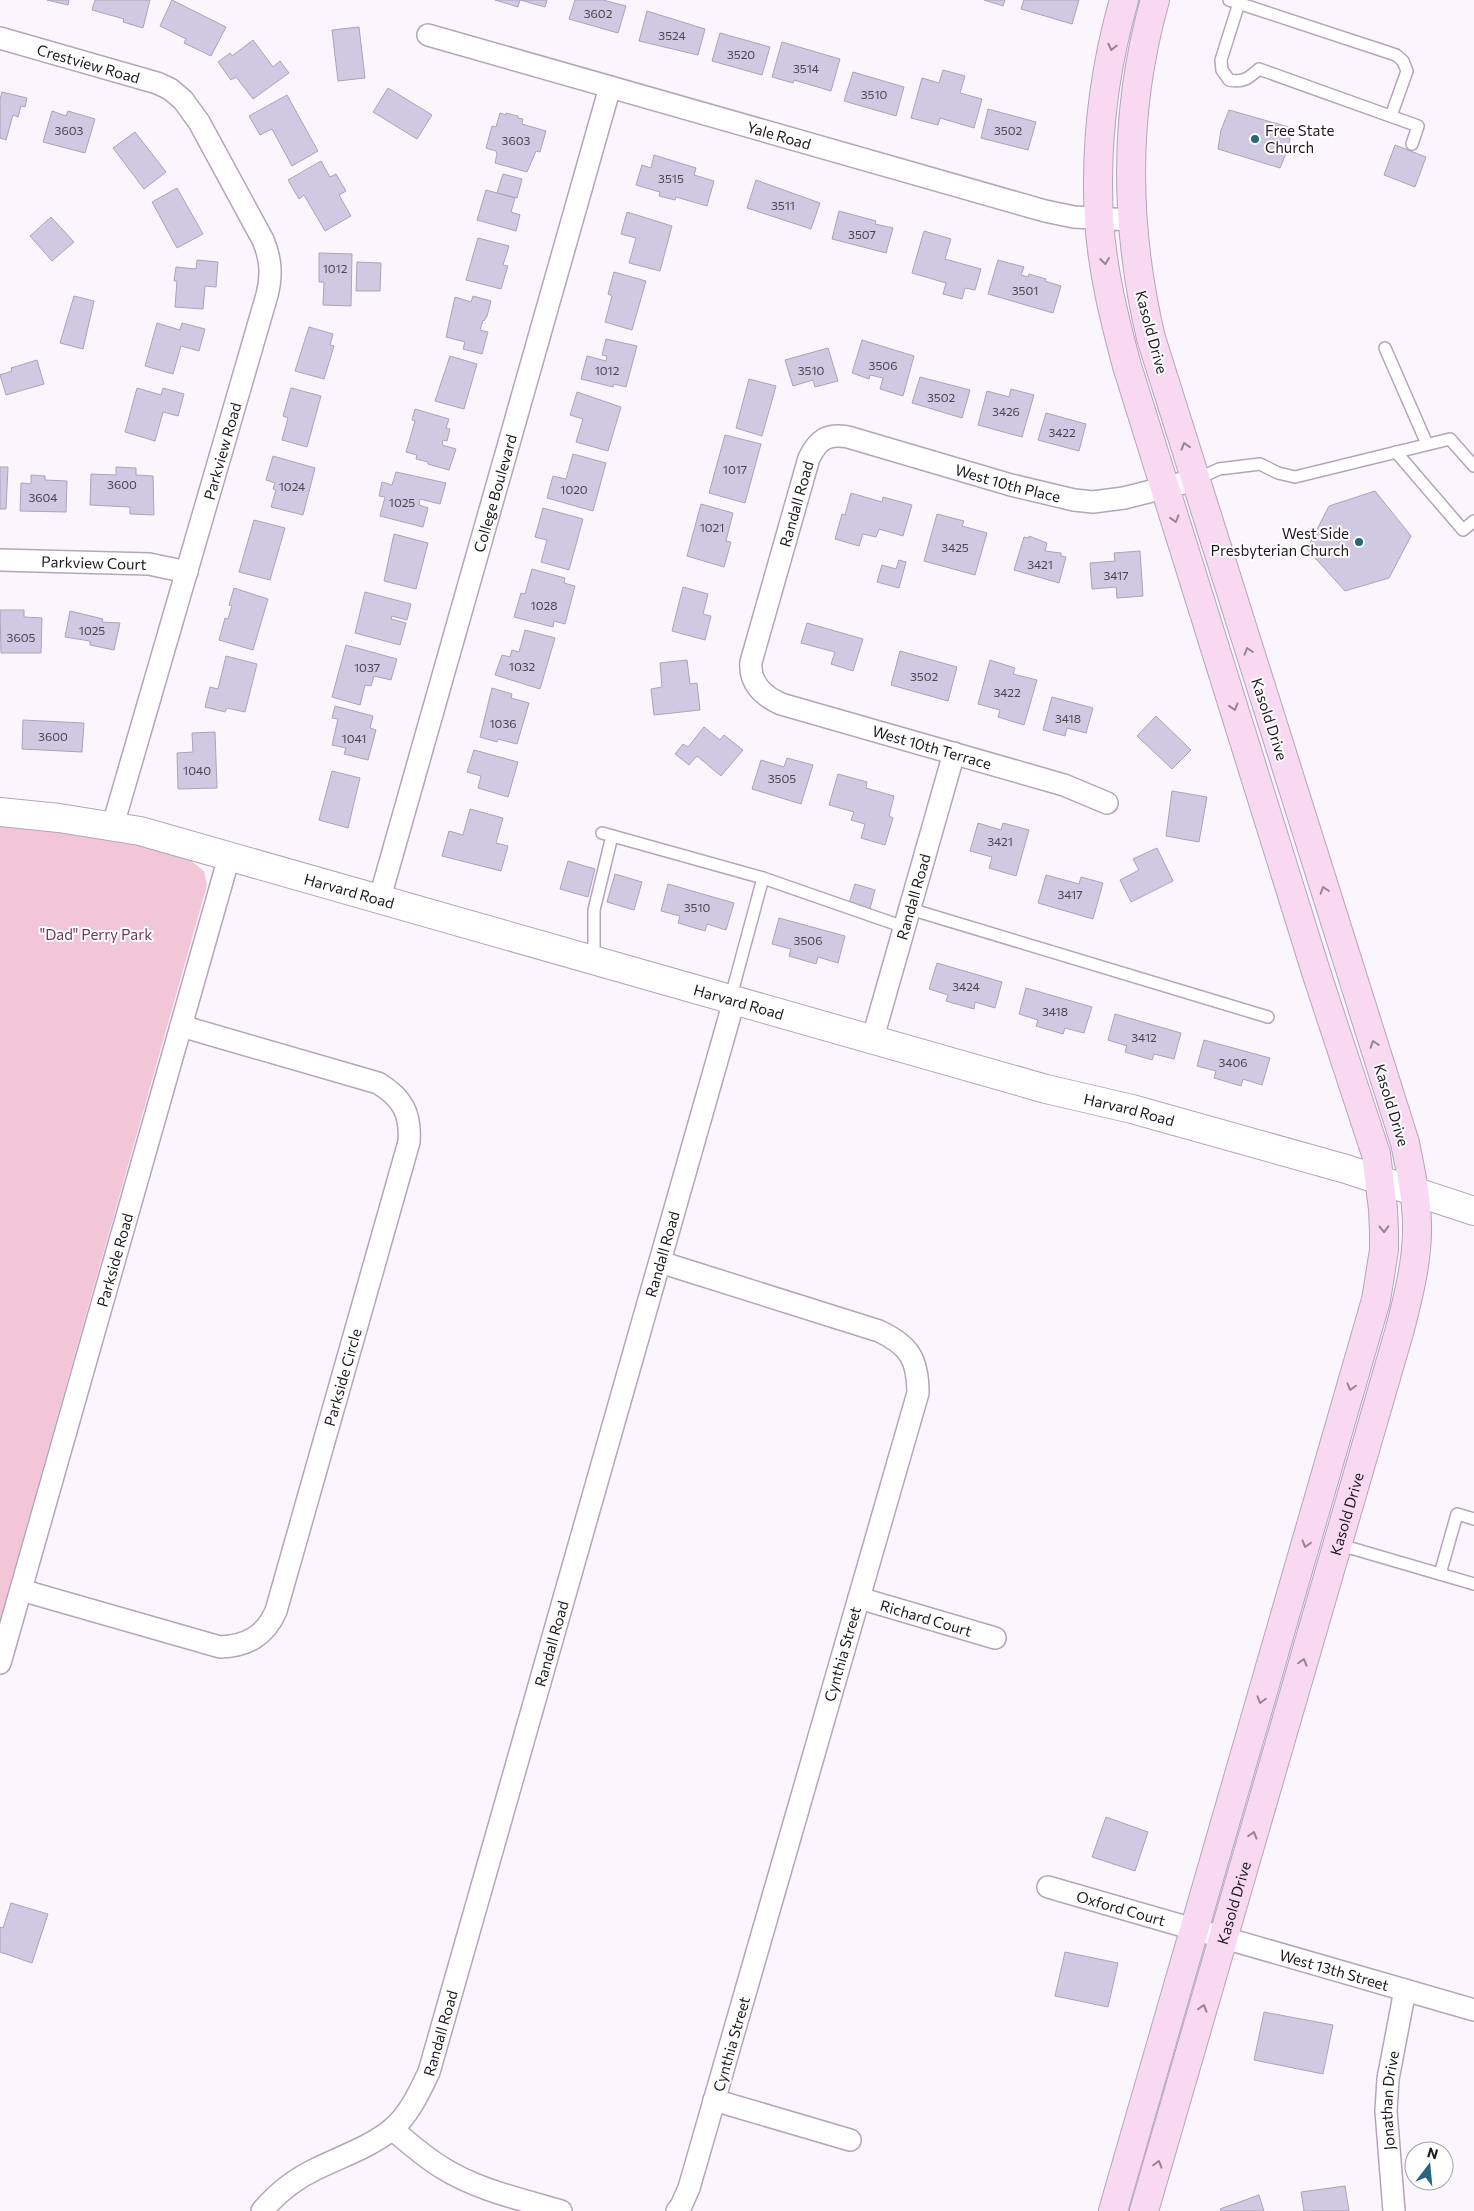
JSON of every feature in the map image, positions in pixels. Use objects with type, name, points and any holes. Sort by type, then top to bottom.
[{"type":"main road","name":"Kasold Drive","points":[[1113,2211],[1376,1300],[1384,1250],[1380,1181],[1376,1154],[1368,1126],[1317,975],[1166,488],[1126,366],[1115,321],[1099,220],[1099,157],[1109,61],[1124,0]]},
{"type":"main road","name":"Kasold Drive","points":[[1144,2211],[1409,1295],[1417,1234],[1415,1192],[1405,1143],[1195,480],[1151,338],[1140,290],[1131,220],[1131,127],[1143,48],[1155,0]]},
{"type":"street","name":"Yale Road","points":[[428,35],[1045,211],[1074,218],[1131,220]]},
{"type":"street","name":"Crestview Road","points":[[0,38],[157,83],[176,94]]},
{"type":"street","name":"College Boulevard","points":[[380,901],[610,87]]},
{"type":"street","name":"Parkview Road","points":[[114,825],[267,295],[271,266],[264,240],[199,122],[176,94]]},
{"type":"street","name":"West 10th Place","points":[[823,438],[834,435],[848,437],[1011,485],[1074,500],[1110,500],[1195,480]]},
{"type":"street","name":"Randall Road","points":[[759,688],[751,674],[751,662],[809,458],[823,438]]},
{"type":"street","name":"Parkview Court","points":[[0,560],[150,564],[187,572]]},
{"type":"street","name":"West 10th Terrace","points":[[759,688],[772,700],[781,704],[1064,785],[1106,803]]},
{"type":"street","name":"Randall Road","points":[[872,1040],[954,753]]},
{"type":"street","name":"Harvard Road","points":[[0,812],[114,825],[1046,1090],[1132,1109],[1346,1169],[1474,1211]]},
{"type":"street","name":"Parkside Road","points":[[0,1663],[230,857]]},
{"type":"street","name":"Randall Road","points":[[262,2211],[281,2191],[301,2177],[370,2145],[392,2129],[406,2114],[419,2093],[428,2072],[660,1262],[732,1000]]},
{"type":"street","name":"Parkside Circle","points":[[21,1590],[220,1647],[245,1643],[264,1632],[276,1611],[409,1142],[410,1127],[407,1115],[396,1096],[378,1083],[181,1026]]},
{"type":"street","name":"Cynthia Street","points":[[660,1262],[879,1330],[894,1338],[906,1348],[914,1361],[918,1376],[918,1393],[689,2188],[677,2211]]},
{"type":"street","name":"Richard Court","points":[[859,1598],[994,1638]]},
{"type":"street","name":"Oxford Court","points":[[1048,1887],[1195,1930]]},
{"type":"street","name":"West 13th Street","points":[[1195,1930],[1474,2010]]},
{"type":"street","name":"Jonathan Drive","points":[[1394,2211],[1386,2111],[1389,2072],[1404,1990]]},
{"type":"street","points":[[714,2100],[850,2140]]},
{"type":"street","points":[[392,2129],[442,2168],[470,2182],[493,2192],[561,2211]]},
{"type":"lane","points":[[1391,116],[1407,71],[1403,61],[1396,55],[1234,2],[1221,60],[1222,70],[1229,80],[1238,82],[1250,78],[1259,69],[1418,126],[1412,144]]},
{"type":"lane","points":[[1385,348],[1427,444]]},
{"type":"lane","points":[[1195,480],[1218,469],[1260,464],[1278,473],[1295,477],[1450,439],[1474,466]]},
{"type":"lane","points":[[1396,452],[1463,530],[1474,521]]},
{"type":"lane","points":[[591,960],[594,946],[596,898],[607,834],[1268,1018]]},
{"type":"lane","points":[[732,1000],[763,878]]},
{"type":"lane","points":[[1440,1574],[1457,1514],[1474,1519]]},
{"type":"lane","points":[[1337,1544],[1474,1584]]},
{"type":"green space","name":"\"Dad\" Perry Park","points":[[0,824],[105,836],[186,857],[204,871],[207,885],[0,1620]]},
{"type":"building","points":[[47,0],[69,0],[68,5]]},
{"type":"building","points":[[95,0],[150,0],[143,28],[123,22],[124,19],[92,10]]},
{"type":"building","points":[[172,0],[226,27],[211,56],[184,43],[186,39],[160,26]]},
{"type":"building","points":[[495,0],[520,0],[518,7]]},
{"type":"building","points":[[520,0],[547,0],[545,7]]},
{"type":"building","points":[[575,0],[603,0],[626,6],[618,33],[569,19]]},
{"type":"building","points":[[984,0],[1005,0],[1003,6]]},
{"type":"building","points":[[1024,0],[1079,0],[1072,24],[1021,9]]},
{"type":"building","points":[[647,11],[705,29],[698,55],[639,41]]},
{"type":"building","points":[[359,27],[365,78],[338,81],[332,30]]},
{"type":"building","points":[[720,33],[770,47],[762,75],[712,61]]},
{"type":"building","points":[[253,40],[273,67],[280,61],[289,73],[253,99],[236,77],[231,80],[218,62],[230,53],[232,56]]},
{"type":"building","points":[[782,42],[840,59],[831,91],[794,80],[793,83],[772,77]]},
{"type":"building","points":[[943,70],[965,76],[960,93],[982,99],[974,128],[940,118],[938,125],[911,118],[922,78],[939,83]]},
{"type":"building","points":[[853,72],[904,87],[896,116],[844,101]]},
{"type":"building","points":[[388,88],[432,115],[417,139],[373,112]]},
{"type":"building","points":[[2,92],[27,98],[25,107],[21,106],[18,117],[13,115],[6,140],[0,138],[0,99]]},
{"type":"building","points":[[287,95],[318,151],[292,166],[272,129],[260,135],[249,116]]},
{"type":"building","points":[[988,109],[1036,122],[1028,150],[981,138]]},
{"type":"building","name":"Free State Church","points":[[1229,110],[1292,128],[1288,149],[1280,168],[1218,149],[1221,130]]},
{"type":"building","points":[[52,111],[66,116],[68,111],[95,119],[85,153],[43,142]]},
{"type":"building","points":[[500,113],[518,116],[518,118],[523,119],[522,124],[546,131],[540,152],[536,151],[527,172],[495,163],[496,151],[486,148],[492,126],[496,127]]},
{"type":"building","points":[[135,132],[166,172],[144,189],[113,148]]},
{"type":"building","points":[[1395,145],[1426,157],[1415,187],[1384,175]]},
{"type":"building","points":[[654,155],[696,168],[694,175],[714,181],[707,206],[676,197],[675,200],[659,196],[660,192],[636,185],[642,165],[651,168]]},
{"type":"building","points":[[321,161],[330,177],[336,174],[346,191],[339,195],[351,216],[325,231],[304,195],[299,199],[288,180]]},
{"type":"building","points":[[503,174],[522,179],[517,198],[497,193]]},
{"type":"building","points":[[756,180],[820,203],[811,229],[747,208]]},
{"type":"building","points":[[177,188],[203,234],[177,248],[152,202]]},
{"type":"building","points":[[486,190],[515,198],[511,212],[520,215],[516,231],[477,220]]},
{"type":"building","points":[[839,211],[876,221],[875,224],[893,228],[886,253],[832,239]]},
{"type":"building","points":[[627,212],[672,226],[660,271],[629,263],[636,238],[621,234]]},
{"type":"building","points":[[51,217],[74,242],[52,261],[30,236]]},
{"type":"building","points":[[924,231],[951,239],[945,259],[981,269],[975,290],[965,288],[962,299],[943,294],[946,283],[912,273]]},
{"type":"building","points":[[478,238],[509,246],[503,265],[508,266],[501,289],[466,280]]},
{"type":"building","points":[[319,253],[352,254],[351,306],[323,305],[324,282],[319,282]]},
{"type":"building","points":[[197,260],[218,262],[216,287],[205,286],[203,309],[175,307],[177,281],[174,281],[176,267],[196,269]]},
{"type":"building","points":[[998,260],[1024,267],[1021,275],[1028,277],[1029,274],[1061,286],[1053,313],[988,294]]},
{"type":"building","points":[[357,262],[381,263],[380,291],[356,291]]},
{"type":"building","points":[[614,272],[646,281],[632,330],[605,322],[612,296],[608,294]]},
{"type":"building","points":[[74,296],[94,301],[83,349],[60,343]]},
{"type":"building","points":[[473,296],[491,301],[487,316],[483,320],[480,330],[488,332],[482,354],[463,349],[465,342],[446,337],[455,297],[471,302]]},
{"type":"building","points":[[157,323],[180,330],[182,323],[205,329],[199,351],[181,346],[173,374],[145,366]]},
{"type":"building","points":[[309,327],[333,334],[330,345],[334,346],[324,379],[295,371]]},
{"type":"building","points":[[606,339],[637,346],[626,387],[614,384],[613,387],[581,379],[587,356],[606,361],[607,356],[602,355]]},
{"type":"building","points":[[862,340],[914,356],[903,396],[880,389],[883,378],[870,375],[869,379],[852,373]]},
{"type":"building","points":[[828,348],[838,381],[815,387],[813,380],[793,386],[785,360]]},
{"type":"building","points":[[450,356],[477,364],[464,409],[435,401]]},
{"type":"building","points":[[37,360],[44,384],[6,395],[0,375],[12,371],[11,368]]},
{"type":"building","points":[[920,377],[970,390],[962,418],[912,403]]},
{"type":"building","points":[[749,379],[776,386],[762,436],[736,428]]},
{"type":"building","points":[[137,388],[161,395],[163,388],[184,394],[178,416],[163,412],[155,441],[125,432]]},
{"type":"building","points":[[291,388],[321,396],[307,447],[282,440],[288,418],[283,416]]},
{"type":"building","points":[[1011,389],[1034,395],[1022,437],[978,425],[987,391],[1009,397]]},
{"type":"building","points":[[577,392],[621,407],[608,451],[576,442],[583,419],[570,415]]},
{"type":"building","points":[[415,409],[449,419],[446,428],[450,429],[447,441],[443,440],[442,445],[456,449],[449,470],[416,459],[417,455],[406,452],[415,421],[412,420]]},
{"type":"building","points":[[1046,413],[1086,424],[1079,451],[1038,440]]},
{"type":"building","points":[[725,435],[761,444],[745,503],[709,493]]},
{"type":"building","points":[[573,454],[606,463],[593,511],[547,498],[553,476],[566,479]]},
{"type":"building","points":[[273,456],[315,468],[303,515],[271,507],[276,490],[273,489],[275,483],[266,480]]},
{"type":"building","points":[[0,467],[8,467],[6,509],[0,509]]},
{"type":"building","points":[[116,467],[136,468],[136,475],[153,476],[154,515],[130,514],[130,507],[90,505],[91,474],[116,475]]},
{"type":"building","points":[[396,472],[446,483],[440,504],[420,499],[419,505],[428,508],[423,527],[380,516],[385,497],[379,496],[382,482],[392,485]]},
{"type":"building","points":[[31,475],[45,476],[45,480],[67,481],[66,512],[20,511],[21,483],[31,484]]},
{"type":"building","name":"West Side Presbyterian Church","points":[[1375,491],[1411,536],[1389,578],[1345,591],[1307,549],[1329,506]]},
{"type":"building","points":[[851,493],[882,502],[883,497],[912,505],[903,536],[879,529],[876,537],[863,534],[859,546],[835,539],[842,514],[845,515]]},
{"type":"building","points":[[701,504],[733,513],[726,541],[731,542],[724,567],[687,556]]},
{"type":"building","points":[[543,508],[583,519],[569,570],[541,562],[547,540],[535,537]]},
{"type":"building","points":[[937,514],[964,521],[962,526],[987,533],[975,575],[924,561]]},
{"type":"building","points":[[254,520],[285,528],[270,580],[239,572]]},
{"type":"building","points":[[394,534],[428,543],[416,589],[384,581]]},
{"type":"building","points":[[1029,536],[1047,543],[1045,551],[1061,553],[1061,556],[1066,557],[1059,583],[1014,570],[1024,537],[1029,538]]},
{"type":"building","points":[[1140,551],[1143,596],[1117,598],[1116,587],[1092,589],[1090,563],[1115,561],[1114,553]]},
{"type":"building","points":[[899,560],[906,562],[899,588],[877,582],[882,565],[896,569]]},
{"type":"building","points":[[532,569],[565,578],[564,583],[575,586],[565,624],[554,621],[553,627],[514,617],[521,593],[525,594]]},
{"type":"building","points":[[683,587],[708,594],[703,614],[711,616],[705,640],[672,631]]},
{"type":"building","points":[[234,588],[268,599],[253,650],[219,640],[225,618],[228,619],[232,606],[229,605]]},
{"type":"building","points":[[365,592],[411,604],[407,620],[392,616],[391,619],[406,623],[400,645],[355,633]]},
{"type":"building","points":[[0,610],[24,610],[24,617],[42,618],[41,653],[1,653]]},
{"type":"building","points":[[70,611],[103,619],[102,622],[120,623],[114,650],[90,645],[90,641],[65,637]]},
{"type":"building","points":[[807,623],[863,639],[853,671],[831,664],[835,652],[801,643]]},
{"type":"building","points":[[525,630],[555,638],[540,689],[495,675],[502,655],[510,657],[512,650],[519,652]]},
{"type":"building","points":[[346,645],[397,659],[391,680],[374,676],[371,686],[365,685],[360,705],[332,697]]},
{"type":"building","points":[[900,651],[957,667],[948,701],[891,685]]},
{"type":"building","points":[[226,656],[257,664],[245,712],[227,708],[225,712],[205,707],[210,687],[218,689]]},
{"type":"building","points":[[687,660],[690,684],[697,683],[700,710],[654,715],[651,689],[662,687],[660,663]]},
{"type":"building","points":[[990,660],[1015,668],[1013,674],[1037,680],[1024,725],[998,717],[1000,710],[978,704]]},
{"type":"building","points":[[492,688],[512,694],[511,698],[529,703],[517,744],[498,739],[497,742],[480,737]]},
{"type":"building","points":[[1052,697],[1093,708],[1086,733],[1067,728],[1065,736],[1043,730]]},
{"type":"building","points":[[335,706],[373,716],[370,728],[376,730],[368,760],[344,754],[346,748],[332,745],[338,719],[332,718]]},
{"type":"building","points":[[1156,716],[1191,750],[1172,769],[1137,736]]},
{"type":"building","points":[[23,720],[84,723],[82,752],[22,749]]},
{"type":"building","points":[[704,727],[720,740],[724,735],[743,750],[721,776],[697,756],[689,765],[675,754],[683,744],[688,747]]},
{"type":"building","points":[[215,732],[217,788],[178,789],[177,753],[193,752],[192,733]]},
{"type":"building","points":[[474,750],[518,762],[508,797],[478,788],[481,776],[467,772]]},
{"type":"building","points":[[787,758],[813,765],[801,804],[752,789],[761,760],[784,767]]},
{"type":"building","points":[[332,771],[360,778],[348,828],[319,820]]},
{"type":"building","points":[[838,774],[867,782],[866,788],[894,796],[889,816],[893,818],[885,845],[861,838],[865,824],[851,820],[854,812],[829,805]]},
{"type":"building","points":[[1172,791],[1207,797],[1199,842],[1166,836]]},
{"type":"building","points":[[470,809],[503,818],[496,843],[508,846],[501,871],[442,856],[449,831],[463,835]]},
{"type":"building","points":[[978,823],[1001,830],[1003,823],[1029,830],[1016,876],[989,868],[992,857],[970,851]]},
{"type":"building","points":[[1157,848],[1173,881],[1131,902],[1120,880],[1139,870],[1133,859]]},
{"type":"building","points":[[568,861],[595,869],[588,897],[560,889]]},
{"type":"building","points":[[615,874],[642,882],[634,910],[607,902]]},
{"type":"building","points":[[1046,875],[1079,884],[1081,877],[1103,883],[1093,919],[1038,903]]},
{"type":"building","points":[[668,884],[734,903],[726,930],[707,924],[705,931],[678,923],[680,916],[661,911]]},
{"type":"building","points":[[855,884],[875,890],[870,909],[849,903]]},
{"type":"building","points":[[779,918],[845,936],[838,963],[818,957],[816,964],[789,956],[791,949],[772,944]]},
{"type":"building","points":[[937,963],[1002,982],[995,1008],[975,1002],[974,1009],[946,1001],[948,995],[929,989]]},
{"type":"building","points":[[1026,988],[1092,1007],[1084,1033],[1065,1028],[1063,1034],[1036,1026],[1038,1020],[1019,1014]]},
{"type":"building","points":[[1115,1014],[1181,1033],[1174,1059],[1154,1054],[1152,1060],[1125,1052],[1127,1046],[1108,1040]]},
{"type":"building","points":[[1204,1040],[1270,1058],[1262,1085],[1243,1079],[1241,1086],[1214,1078],[1216,1071],[1197,1066]]},
{"type":"building","points":[[1106,1817],[1148,1832],[1135,1871],[1092,1857]]},
{"type":"building","points":[[11,1903],[48,1914],[32,1963],[0,1952],[0,1927],[3,1928]]},
{"type":"building","points":[[1065,1952],[1118,1963],[1108,2007],[1055,1996]]},
{"type":"building","points":[[1264,2012],[1333,2025],[1323,2074],[1254,2060]]},
{"type":"building","points":[[1345,2186],[1349,2211],[1304,2211],[1301,2192]]},
{"type":"building","points":[[1259,2195],[1264,2211],[1221,2211],[1220,2209]]},
{"type":"place","name":"Free State Church","points":[[1255,139]]},
{"type":"place","name":"West Side Presbyterian Church","points":[[1359,542]]}]
